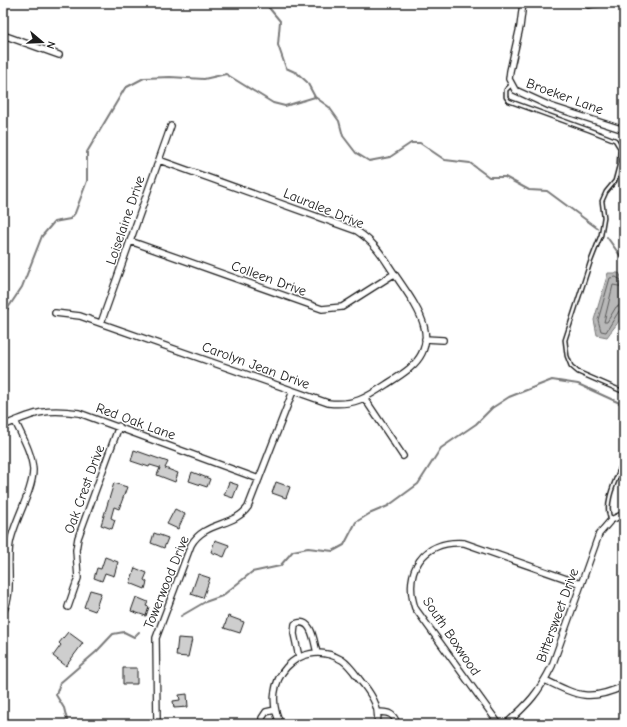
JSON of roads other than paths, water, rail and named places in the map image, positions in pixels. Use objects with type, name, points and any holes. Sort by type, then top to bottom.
[{"type":"street","name":"Broeker Lane","points":[[523,3],[520,27],[510,71],[511,85],[520,93],[550,106],[624,130]]},
{"type":"street","points":[[3,35],[59,55]]},
{"type":"street","name":"Loiselaine Drive","points":[[102,323],[171,126]]},
{"type":"street","name":"Lauralee Drive","points":[[159,160],[357,231],[372,242],[423,319],[425,339]]},
{"type":"street","name":"Colleen Drive","points":[[130,241],[322,309],[342,307],[394,274]]},
{"type":"street","name":"Carolyn Jean Drive","points":[[56,313],[80,316],[102,323],[328,403],[350,403],[365,399],[410,368],[423,350],[425,339]]},
{"type":"street","points":[[425,339],[443,340]]},
{"type":"street","name":"Towerwood Drive","points":[[157,724],[156,638],[191,544],[196,536],[204,530],[244,513],[259,479],[292,391]]},
{"type":"street","points":[[365,399],[403,456]]},
{"type":"street","name":"Red Oak Lane","points":[[3,426],[30,414],[46,410],[61,410],[79,413],[119,426],[259,479]]},
{"type":"street","points":[[3,612],[8,598],[6,582],[10,541],[33,471],[25,443],[15,421]]},
{"type":"street","name":"Oak Crest Drive","points":[[68,607],[78,578],[76,550],[78,538],[119,426]]},
{"type":"street","name":"Bittersweet Drive","points":[[506,724],[532,700],[552,666],[598,534],[611,520],[624,514]]},
{"type":"street","name":"South Boxwood","points":[[499,724],[415,608],[410,588],[415,569],[424,556],[438,546],[464,543],[581,584]]},
{"type":"street","points":[[299,657],[293,628],[295,624],[300,621],[305,622],[308,626],[316,653]]},
{"type":"street","points":[[281,724],[275,710],[274,695],[277,681],[283,671],[299,657],[316,653],[333,656],[348,665],[370,694],[378,712],[377,724]]},
{"type":"street","points":[[545,680],[582,696],[600,695],[624,686]]},
{"type":"street","points":[[262,724],[262,718],[266,712],[275,710]]},
{"type":"street","points":[[378,712],[393,715],[396,721],[394,724]]},
{"type":"lane","points":[[579,3],[588,6],[608,3],[624,7]]},
{"type":"lane","points":[[511,85],[505,93],[509,102],[615,140],[620,148],[620,166],[615,181],[606,192],[602,202],[604,217],[601,235],[590,263],[565,340],[567,356],[571,366],[578,372],[624,392]]},
{"type":"lane","points":[[611,520],[608,514],[610,498],[624,459]]},
{"type":"water","points":[[608,273],[619,273],[622,278],[625,289],[625,302],[620,319],[607,337],[597,335],[594,320]]},
{"type":"waterway","points":[[265,3],[280,21],[278,45],[286,68],[297,73],[307,82],[315,97],[329,107],[339,121],[343,136],[356,153],[369,161],[390,157],[411,143],[420,143],[445,160],[470,163],[489,177],[505,177],[529,190],[547,191],[597,228]]},
{"type":"waterway","points":[[3,313],[6,311],[22,287],[42,236],[54,222],[70,219],[75,213],[87,181],[87,152],[125,88],[144,78],[170,77],[204,79],[226,74],[273,103],[285,106],[315,97]]},
{"type":"waterway","points":[[607,237],[624,261]]},
{"type":"waterway","points":[[181,616],[205,602],[222,596],[252,572],[280,566],[293,551],[308,548],[333,551],[344,545],[356,522],[369,514],[388,506],[418,484],[441,448],[476,424],[492,408],[509,397],[552,380],[578,384],[624,405]]},
{"type":"waterway","points":[[68,724],[64,708],[56,695],[60,683],[96,652],[113,634],[124,632],[134,637],[139,632]]}]
